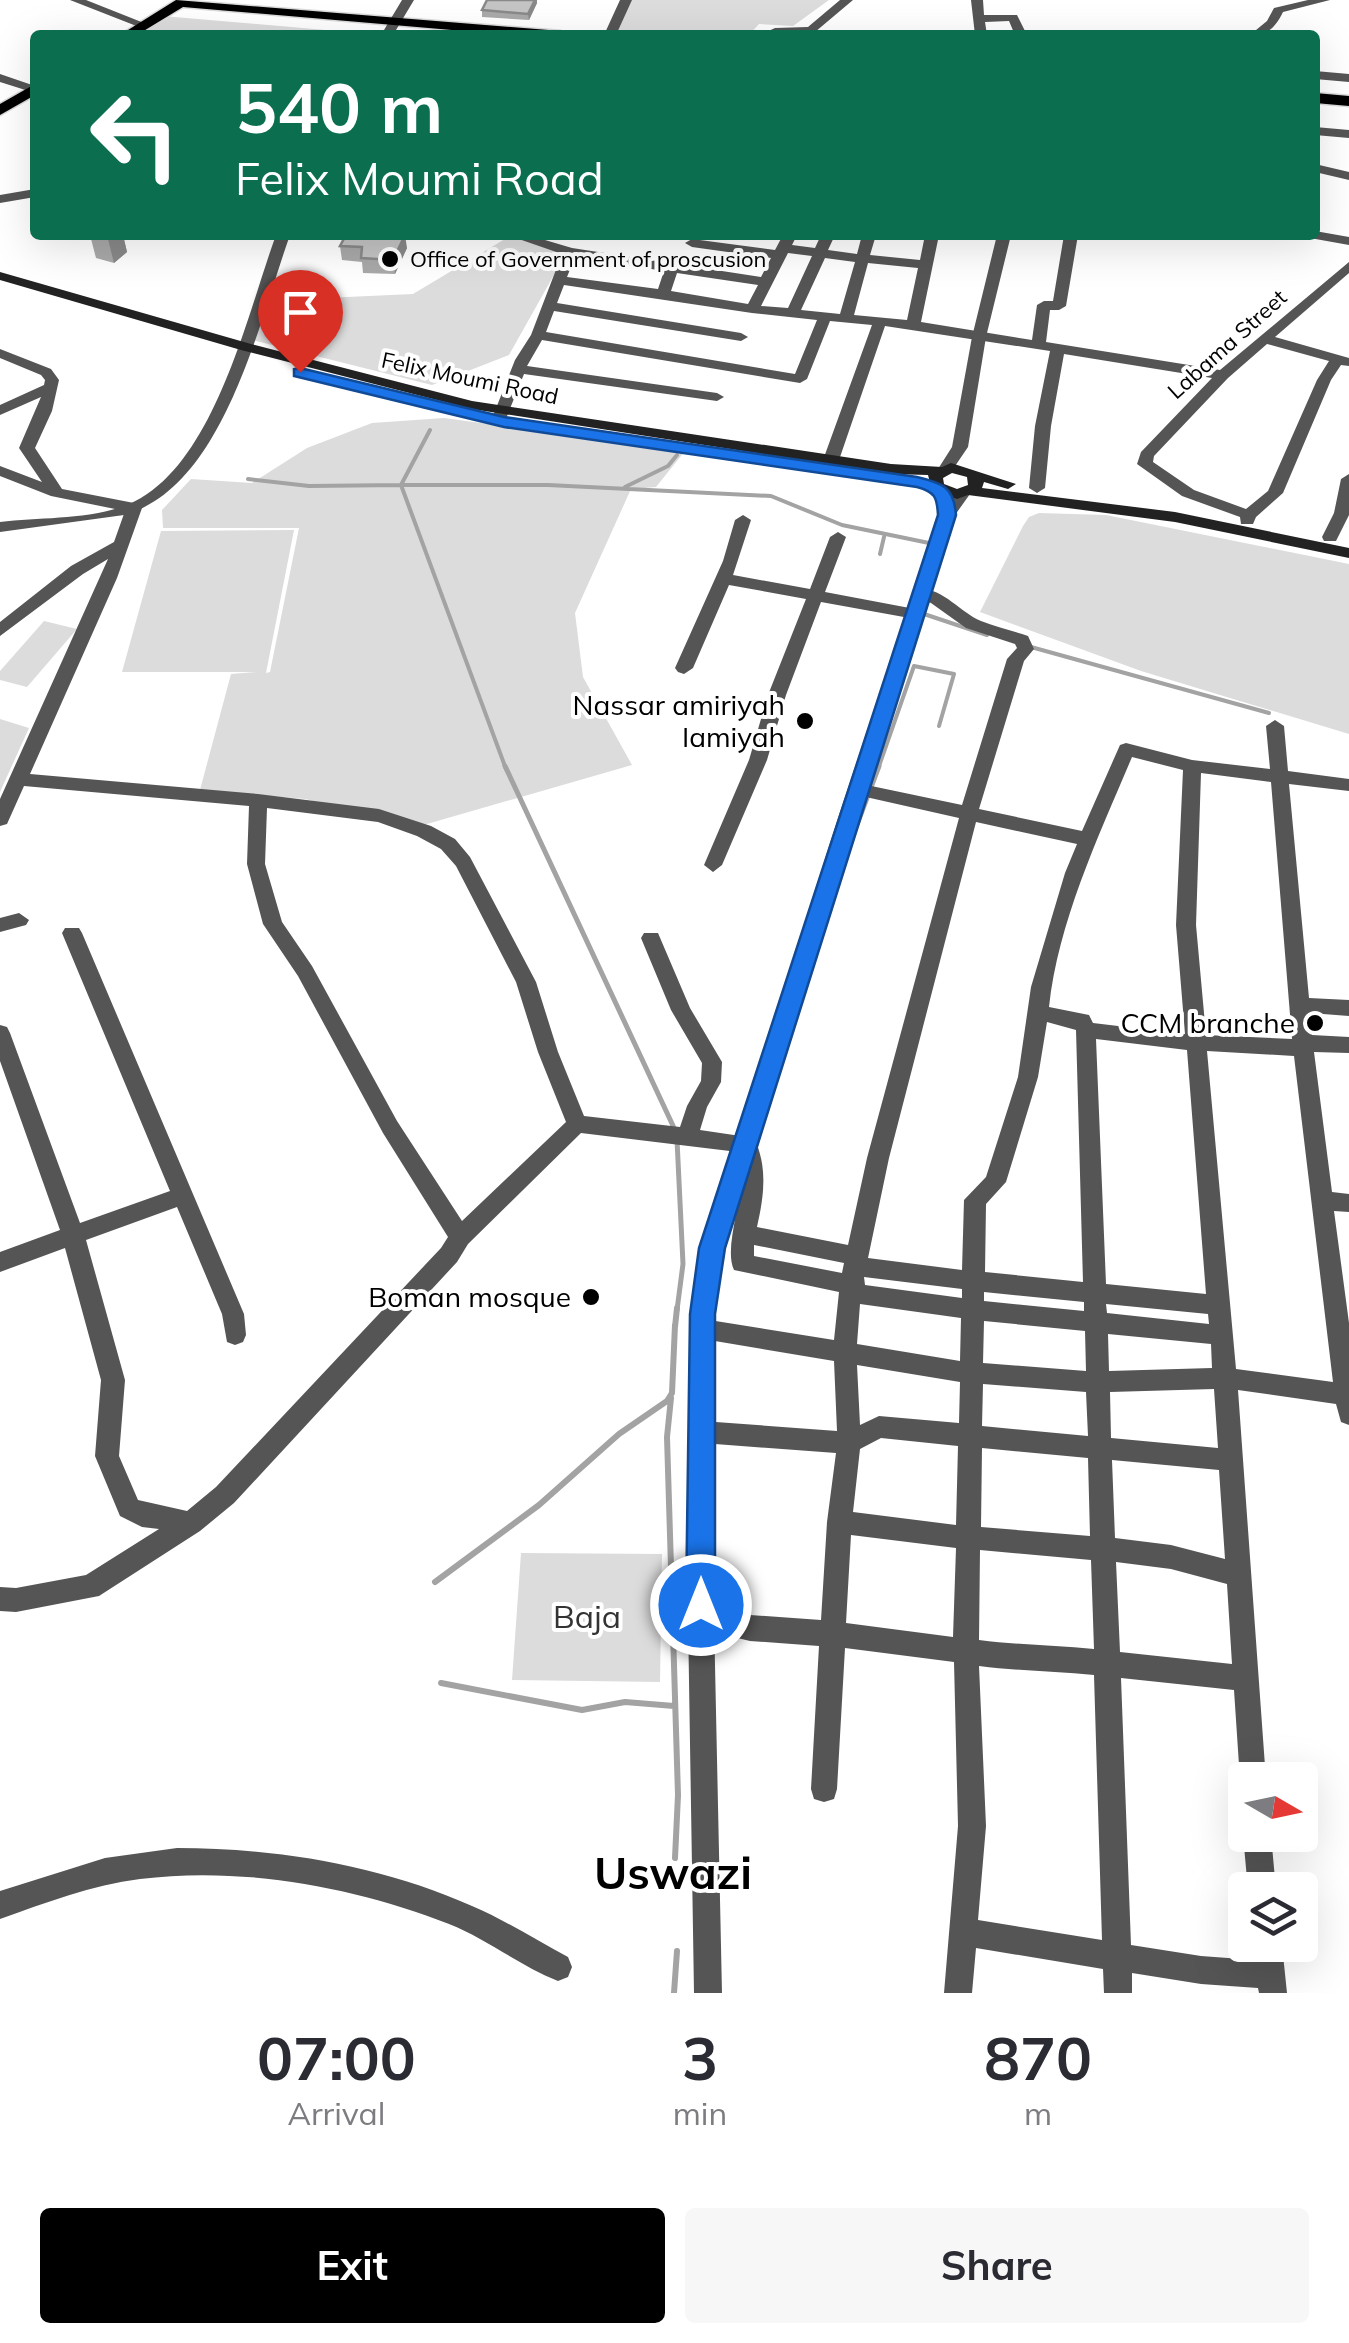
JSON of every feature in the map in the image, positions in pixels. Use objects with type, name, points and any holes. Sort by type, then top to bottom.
[{"type":"main road","points":[[136,30],[184,1],[391,29]]},
{"type":"main road","points":[[166,12],[420,30]]},
{"type":"main road","points":[[0,110],[30,91]]},
{"type":"main road","points":[[1320,98],[1349,101]]},
{"type":"main road","points":[[1320,107],[1349,110]]},
{"type":"main road","name":"Felix Moumi Road","points":[[0,276],[53,297]]},
{"type":"main road","name":"Felix Moumi Road","points":[[0,285],[500,416],[942,480]]},
{"type":"main road","name":"Felix Moumi Road","points":[[762,455],[831,460],[942,480]]},
{"type":"main road","points":[[942,480],[1037,488],[1248,518],[1349,543]]},
{"type":"main road","points":[[942,480],[1175,517],[1349,553]]},
{"type":"street","points":[[76,0],[143,26]]},
{"type":"street","points":[[391,29],[408,0]]},
{"type":"street","points":[[612,30],[626,0]]},
{"type":"street","points":[[807,30],[847,0]]},
{"type":"street","points":[[977,0],[980,30]]},
{"type":"street","points":[[1262,30],[1278,10],[1324,0]]},
{"type":"street","points":[[978,19],[1013,17],[1019,30]]},
{"type":"street","points":[[1320,76],[1349,78]]},
{"type":"street","points":[[0,78],[30,88]]},
{"type":"street","points":[[1320,131],[1349,134]]},
{"type":"street","points":[[1320,169],[1349,176]]},
{"type":"street","points":[[0,199],[30,193]]},
{"type":"street","points":[[1320,236],[1349,241]]},
{"type":"street","points":[[0,527],[134,508],[156,496],[180,475],[244,352],[281,240]]},
{"type":"street","points":[[530,240],[570,252],[766,282]]},
{"type":"street","points":[[663,294],[674,268],[694,240]]},
{"type":"street","points":[[708,240],[926,265]]},
{"type":"street","points":[[793,314],[826,240]]},
{"type":"street","points":[[846,318],[868,240]]},
{"type":"street","points":[[913,325],[931,240]]},
{"type":"street","points":[[947,515],[942,480],[960,447],[979,336],[1003,240]]},
{"type":"street","points":[[1038,347],[1044,305],[1059,306],[1071,240]]},
{"type":"street","points":[[752,308],[784,246]]},
{"type":"street","points":[[500,416],[519,368],[538,336],[570,252]]},
{"type":"street","name":"Labama Street","points":[[1248,518],[1188,493],[1145,464],[1146,455],[1222,375],[1349,266]]},
{"type":"street","points":[[561,280],[769,311],[913,325],[1222,375]]},
{"type":"street","points":[[548,306],[741,337]]},
{"type":"street","points":[[728,367],[749,324],[769,311]]},
{"type":"street","points":[[538,336],[800,379],[826,317]]},
{"type":"street","points":[[831,460],[880,322]]},
{"type":"street","points":[[1265,339],[1343,362]]},
{"type":"street","points":[[1037,488],[1057,351]]},
{"type":"street","points":[[0,353],[46,372],[52,386],[45,412],[27,448],[10,456],[0,470],[58,493],[134,508]]},
{"type":"street","points":[[1248,518],[1276,494],[1324,380],[1343,362]]},
{"type":"street","points":[[519,368],[718,397]]},
{"type":"street","points":[[5,409],[52,386]]},
{"type":"street","points":[[5,409],[45,412]]},
{"type":"street","points":[[708,1993],[701,1618],[703,1328],[712,1248],[856,789],[947,515],[968,482],[960,447]]},
{"type":"street","points":[[27,448],[58,493]]},
{"type":"street","points":[[1330,537],[1342,513],[1349,478]]},
{"type":"street","points":[[0,819],[134,508]]},
{"type":"street","points":[[684,668],[724,580],[743,520]]},
{"type":"street","points":[[713,865],[758,760],[777,695],[838,537]]},
{"type":"street","points":[[0,632],[77,570],[121,545]]},
{"type":"street","points":[[724,580],[814,596],[918,604],[936,599],[972,624],[1026,646],[1018,654],[963,828],[956,872],[878,1158],[854,1269],[844,1346],[848,1355],[849,1443],[839,1522],[824,1790]]},
{"type":"street","points":[[703,1328],[972,1373],[1097,1382],[1224,1378],[1348,1401],[1342,1316],[1322,1200],[1303,1048],[1276,726]]},
{"type":"street","points":[[958,1993],[972,1826],[966,1650],[975,1200],[996,1182],[1028,1076],[1041,987],[1087,840],[1126,750],[1192,766],[1349,785]]},
{"type":"street","points":[[1192,766],[1186,925],[1252,1762]]},
{"type":"street","points":[[19,779],[258,800],[379,816],[424,831],[448,844],[463,862],[526,982],[577,1124]]},
{"type":"street","points":[[856,789],[1087,840]]},
{"type":"street","points":[[258,800],[256,864],[273,924],[304,971],[390,1127],[460,1237]]},
{"type":"street","points":[[72,933],[233,1314],[235,1335]]},
{"type":"street","points":[[651,938],[681,1010],[712,1062],[711,1082],[680,1139]]},
{"type":"street","points":[[1299,1005],[1349,1008]]},
{"type":"street","points":[[1038,1013],[1082,1021],[1086,1030],[1118,1993]]},
{"type":"street","points":[[1086,1030],[1303,1048],[1312,1043],[1349,1045]]},
{"type":"street","points":[[0,1033],[73,1234],[112,1380],[106,1456],[118,1488],[129,1508],[142,1516],[190,1523]]},
{"type":"street","points":[[577,1124],[746,1144]]},
{"type":"street","points":[[0,1598],[16,1600],[90,1588],[190,1523],[225,1495],[450,1255],[460,1237],[577,1124]]},
{"type":"street","points":[[746,1144],[753,1160],[754,1186],[742,1263],[854,1269],[1217,1305]]},
{"type":"street","points":[[0,1262],[184,1195]]},
{"type":"street","points":[[1322,1200],[1349,1203]]},
{"type":"street","points":[[854,1269],[858,1294],[1218,1334]]},
{"type":"street","points":[[702,1432],[849,1443],[879,1428],[1228,1460]]},
{"type":"street","points":[[839,1522],[1172,1556],[1237,1574]]},
{"type":"street","points":[[701,1618],[750,1628],[834,1634],[1034,1660],[1044,1656],[1245,1678]]},
{"type":"street","points":[[0,1905],[46,1888],[141,1865],[234,1864],[313,1871],[451,1910],[558,1967]]},
{"type":"street","points":[[963,1932],[1272,1984]]},
{"type":"green space","points":[[630,0],[829,0],[793,26],[759,24],[754,30],[615,30]]},
{"type":"green space","points":[[163,16],[325,30],[139,30]]},
{"type":"green space","points":[[503,240],[526,240],[563,249],[564,257],[509,355],[432,385],[252,340],[259,301],[413,294]]},
{"type":"green space","points":[[444,418],[685,451],[656,487],[631,489],[575,613],[583,677],[632,765],[420,826],[305,799],[200,790],[231,674],[257,672],[122,672],[161,531],[294,530],[266,673],[270,672],[299,528],[163,528],[162,510],[191,479],[252,483],[307,448],[372,423]]},
{"type":"green space","points":[[1039,513],[1106,515],[1349,564],[1349,734],[1141,671],[980,612],[1023,526],[1029,517]]},
{"type":"green space","points":[[44,621],[77,629],[27,687],[0,680],[0,671]]},
{"type":"green space","points":[[0,719],[29,728],[0,792]]},
{"type":"green space","name":"Baja","points":[[521,1553],[662,1554],[660,1682],[512,1680]]},
{"type":"building","points":[[487,0],[535,0],[528,14],[482,10]]},
{"type":"building","points":[[343,240],[403,240],[393,260],[361,258],[362,247],[340,246]]},
{"type":"waterway","points":[[401,485],[430,430]]},
{"type":"waterway","points":[[625,487],[668,466],[677,455]]},
{"type":"waterway","points":[[248,479],[309,486],[401,485]]},
{"type":"waterway","points":[[401,485],[548,485],[771,496],[842,525],[929,543]]},
{"type":"waterway","points":[[401,485],[506,769]]},
{"type":"waterway","points":[[880,554],[884,537]]},
{"type":"waterway","points":[[924,614],[987,635]]},
{"type":"waterway","points":[[1031,647],[1269,713]]},
{"type":"waterway","points":[[878,769],[914,666],[954,674],[939,726]]},
{"type":"waterway","points":[[505,766],[675,1130]]},
{"type":"waterway","points":[[838,875],[879,766]]},
{"type":"waterway","points":[[677,1140],[683,1264],[677,1310]]},
{"type":"waterway","points":[[675,1327],[677,1308]]},
{"type":"waterway","points":[[435,1582],[539,1505],[619,1434],[667,1401],[672,1393],[675,1325]]},
{"type":"waterway","points":[[671,1398],[667,1437],[678,1795],[675,1858]]},
{"type":"waterway","points":[[441,1683],[582,1710],[625,1702],[674,1706]]},
{"type":"waterway","points":[[674,1993],[677,1951]]},
{"type":"place","name":"Office of Government of proscusion","points":[[390,259]]},
{"type":"place","name":"Nassar amiriyah Iamiyah","points":[[805,721]]},
{"type":"place","name":"CCM branche","points":[[1315,1023]]},
{"type":"place","name":"Boman mosque","points":[[591,1297]]},
{"type":"district","name":"Uswazi","points":[[673,1873]]},
{"type":"route","points":[[300,372],[504,422],[917,482],[937,487],[946,498],[947,515],[712,1248],[702,1314],[701,1605]]}]
